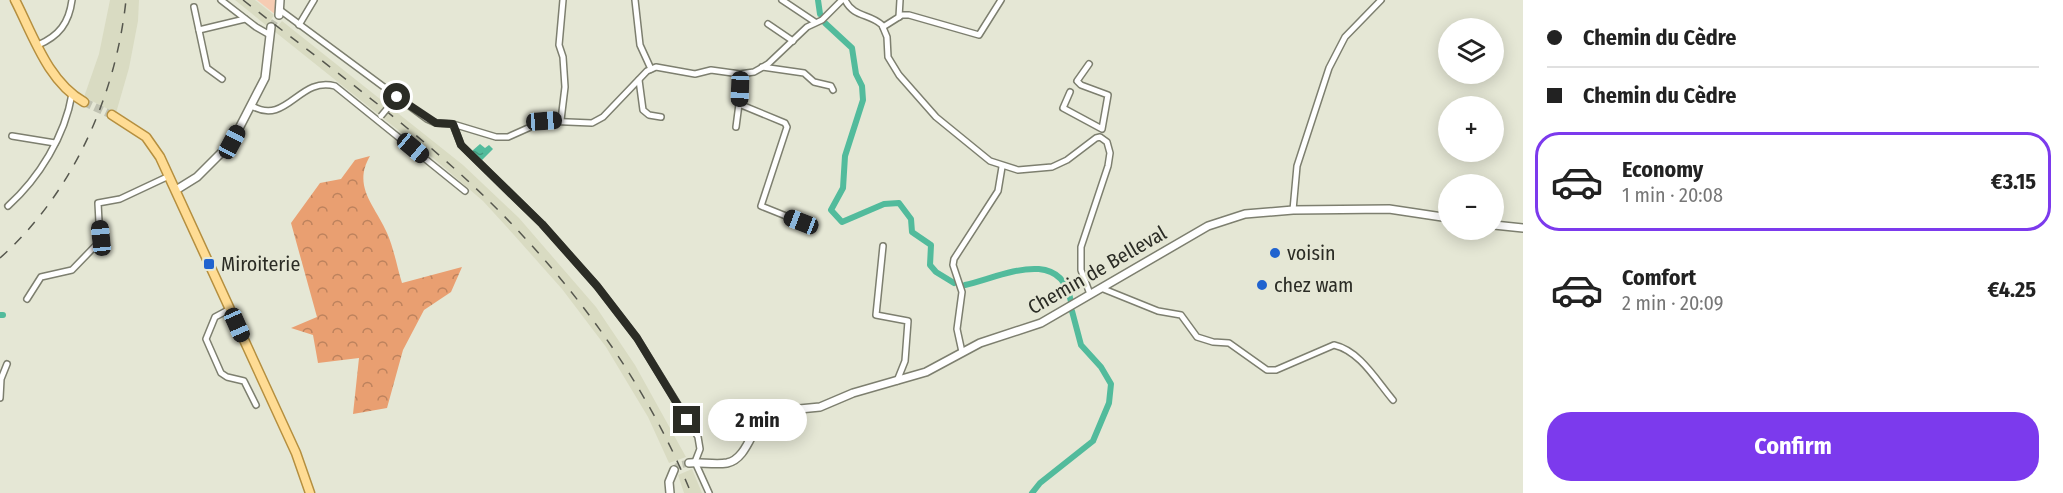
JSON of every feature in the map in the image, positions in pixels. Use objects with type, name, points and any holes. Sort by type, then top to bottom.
[{"type":"main road","points":[[15,0],[57,78],[72,94],[84,102]]},
{"type":"main road","points":[[112,115],[146,137],[156,149],[296,453],[310,493]]},
{"type":"street","points":[[38,45],[56,38],[71,12],[72,0]]},
{"type":"street","points":[[176,190],[197,177],[225,152],[252,106],[265,78],[270,31],[245,19],[221,0]]},
{"type":"street","points":[[280,0],[280,13],[436,123],[453,124],[496,137],[508,137],[544,121],[592,123],[603,117],[651,69],[666,68],[695,75],[711,70],[740,74],[754,72],[762,68],[844,0],[855,14],[872,18],[883,27],[891,63],[924,105],[990,161],[1002,167],[1027,170],[1052,167],[1067,160],[1096,138],[1100,137],[1107,142],[1110,153],[1108,166],[1081,247],[1081,270],[1089,294]]},
{"type":"street","points":[[299,25],[314,0]]},
{"type":"street","points":[[561,120],[565,87],[563,57],[559,45],[563,0]]},
{"type":"street","points":[[635,0],[640,45],[651,69]]},
{"type":"street","points":[[782,0],[815,22]]},
{"type":"street","points":[[899,17],[900,0]]},
{"type":"street","points":[[883,27],[899,17],[909,15],[979,35],[1001,0]]},
{"type":"street","points":[[1293,210],[1297,166],[1302,146],[1329,68],[1345,37],[1381,0]]},
{"type":"street","points":[[194,7],[207,68],[222,79]]},
{"type":"street","points":[[199,30],[245,19]]},
{"type":"street","points":[[768,24],[793,41]]},
{"type":"street","points":[[1070,92],[1063,108],[1102,129],[1108,95],[1081,85],[1077,81],[1089,64]]},
{"type":"street","points":[[762,68],[804,73],[814,82],[831,86],[833,90]]},
{"type":"street","points":[[736,127],[740,74]]},
{"type":"street","points":[[639,80],[643,110],[650,115],[661,117]]},
{"type":"street","points":[[252,106],[263,111],[276,111],[302,92],[328,84],[340,89],[380,118],[465,192]]},
{"type":"street","points":[[8,206],[30,182],[55,143],[72,94]]},
{"type":"street","points":[[380,118],[397,97]]},
{"type":"street","points":[[739,104],[786,124],[760,203],[765,208],[801,222]]},
{"type":"street","points":[[453,124],[461,145],[542,224],[597,286],[637,338],[698,436],[700,449],[692,462],[709,493]]},
{"type":"street","points":[[12,136],[55,143]]},
{"type":"street","points":[[962,352],[957,329],[962,292],[953,265],[954,259],[998,191],[1002,167]]},
{"type":"street","points":[[27,299],[41,277],[72,270],[100,241],[98,203],[120,199],[170,176]]},
{"type":"street","name":"Chemin de Belleval","points":[[692,462],[728,463],[736,459],[755,426],[768,412],[820,407],[854,393],[926,372],[991,339],[1041,323],[1208,226],[1245,214],[1293,210],[1389,209],[1438,216]]},
{"type":"street","points":[[1504,226],[1523,228]]},
{"type":"street","points":[[883,246],[876,315],[908,321],[904,361],[896,382]]},
{"type":"street","points":[[1101,288],[1158,311],[1181,315],[1197,338],[1229,343],[1267,369],[1283,367],[1334,345],[1344,348],[1362,363],[1393,400]]},
{"type":"street","points":[[230,309],[215,317],[206,339],[218,369],[227,377],[244,381],[256,405]]},
{"type":"street","points":[[0,398],[1,380],[7,364]]},
{"type":"street","points":[[670,493],[669,482],[674,470]]},
{"type":"shaded area","points":[[110,0],[139,0],[138,21],[129,68],[116,113],[84,97],[99,54]]},
{"type":"shaded area","points":[[235,0],[255,0],[274,15],[267,26]]},
{"type":"shaded area","points":[[282,21],[463,165],[519,218],[596,307],[635,365],[686,457],[669,463],[648,417],[606,347],[562,289],[483,201],[433,158],[274,31]]},
{"type":"shaded area","points":[[692,469],[702,493],[684,493],[678,475]]},
{"type":"green space","points":[[257,0],[276,0],[277,14],[276,15]]},
{"type":"green space","points":[[370,156],[363,177],[364,187],[389,239],[402,283],[462,267],[451,292],[424,310],[403,350],[387,408],[353,414],[359,358],[318,363],[313,335],[291,328],[317,317],[291,223],[320,183],[341,179],[355,160]]},
{"type":"water","points":[[480,144],[485,148],[489,145],[493,149],[481,161],[472,151]]},
{"type":"waterway","points":[[818,0],[820,14]]},
{"type":"waterway","points":[[825,23],[852,48],[856,74],[862,86],[863,100],[845,156],[843,188],[831,210],[842,222],[884,204],[899,203],[911,219],[912,232],[931,245],[930,265],[936,272],[954,283]]},
{"type":"waterway","points":[[965,285],[1028,269],[1043,270],[1056,274],[1065,285],[1071,302]]},
{"type":"waterway","points":[[1032,493],[1040,483],[1093,441],[1109,403],[1111,384],[1101,367],[1081,345],[1072,311]]},
{"type":"tunnel","points":[[271,27],[279,15]]},
{"type":"tunnel","points":[[84,102],[112,115]]},
{"type":"tunnel","points":[[674,470],[679,465],[689,463]]},
{"type":"railway","points":[[0,258],[49,204],[87,140],[112,71],[121,36],[126,0]]},
{"type":"railway","points":[[243,0],[368,96],[459,172],[548,264],[577,299],[629,373],[673,452],[691,493]]},
{"type":"place","name":"voisin","points":[[1275,253]]},
{"type":"place","name":"Miroiterie","points":[[209,264]]},
{"type":"place","name":"chez wam","points":[[1262,285]]},
{"type":"route","points":[[397,97],[436,123],[453,124],[461,145],[542,224],[597,286],[637,338],[687,420]]}]
